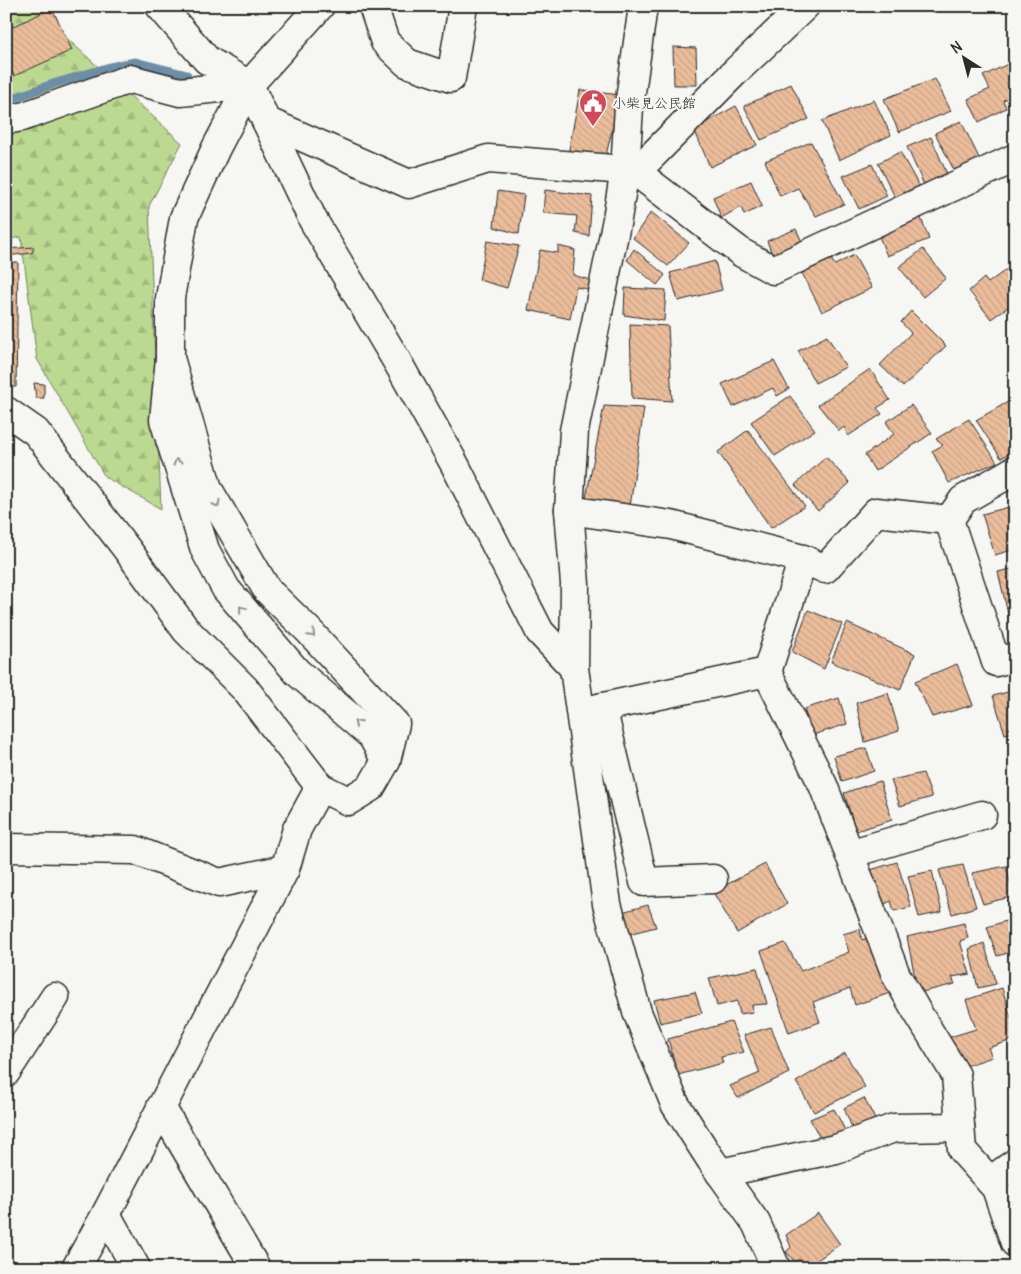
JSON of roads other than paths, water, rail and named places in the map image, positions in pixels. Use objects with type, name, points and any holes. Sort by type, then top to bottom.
[{"type":"street","points":[[160,6],[207,60],[249,85],[313,220],[398,363],[455,465],[540,632],[574,668],[591,709],[644,882],[713,879]]},
{"type":"street","points":[[320,6],[249,85],[216,148],[184,218],[170,298],[170,358],[164,420],[205,550],[226,589],[297,672],[372,736],[386,761]]},
{"type":"street","points":[[373,6],[384,42],[407,63],[451,78],[463,6]]},
{"type":"street","points":[[574,668],[575,584],[569,510],[574,431],[617,219],[630,171],[629,107],[643,6]]},
{"type":"street","points":[[630,171],[805,6]]},
{"type":"street","points":[[6,120],[22,117],[130,79],[180,92],[249,85]]},
{"type":"street","points":[[266,121],[409,184],[488,159],[630,171],[742,253],[773,270],[1015,158]]},
{"type":"street","points":[[6,411],[36,432],[126,548],[186,630],[245,689],[320,786],[348,801],[370,787],[386,761],[395,724],[267,590],[208,490],[170,358]]},
{"type":"street","points":[[949,520],[963,500],[1015,470]]},
{"type":"street","points":[[569,510],[671,525],[803,560],[825,569],[876,512],[949,520]]},
{"type":"street","points":[[949,520],[996,662],[1015,657]]},
{"type":"street","points":[[803,560],[767,672],[823,785],[896,975],[956,1075],[962,1150],[996,1188],[1015,1242]]},
{"type":"street","points":[[591,709],[767,672]]},
{"type":"street","points":[[591,709],[606,904],[637,1012],[675,1104],[720,1173],[756,1223],[776,1268]]},
{"type":"street","points":[[76,1268],[106,1214],[285,869],[298,829],[320,786]]},
{"type":"street","points":[[850,854],[982,815]]},
{"type":"street","points":[[6,848],[136,850],[219,883],[285,869]]},
{"type":"street","points":[[7,1070],[55,997]]},
{"type":"street","points":[[161,1108],[256,1268]]},
{"type":"street","points":[[720,1173],[836,1149],[894,1128],[960,1127]]},
{"type":"street","points":[[990,1181],[1015,1163]]},
{"type":"street","points":[[106,1214],[136,1268]]},
{"type":"waterway","points":[[6,101],[53,84],[110,67],[135,62],[187,75]]},
{"type":"place","name":"小柴見公民館","points":[[593,127]]}]
